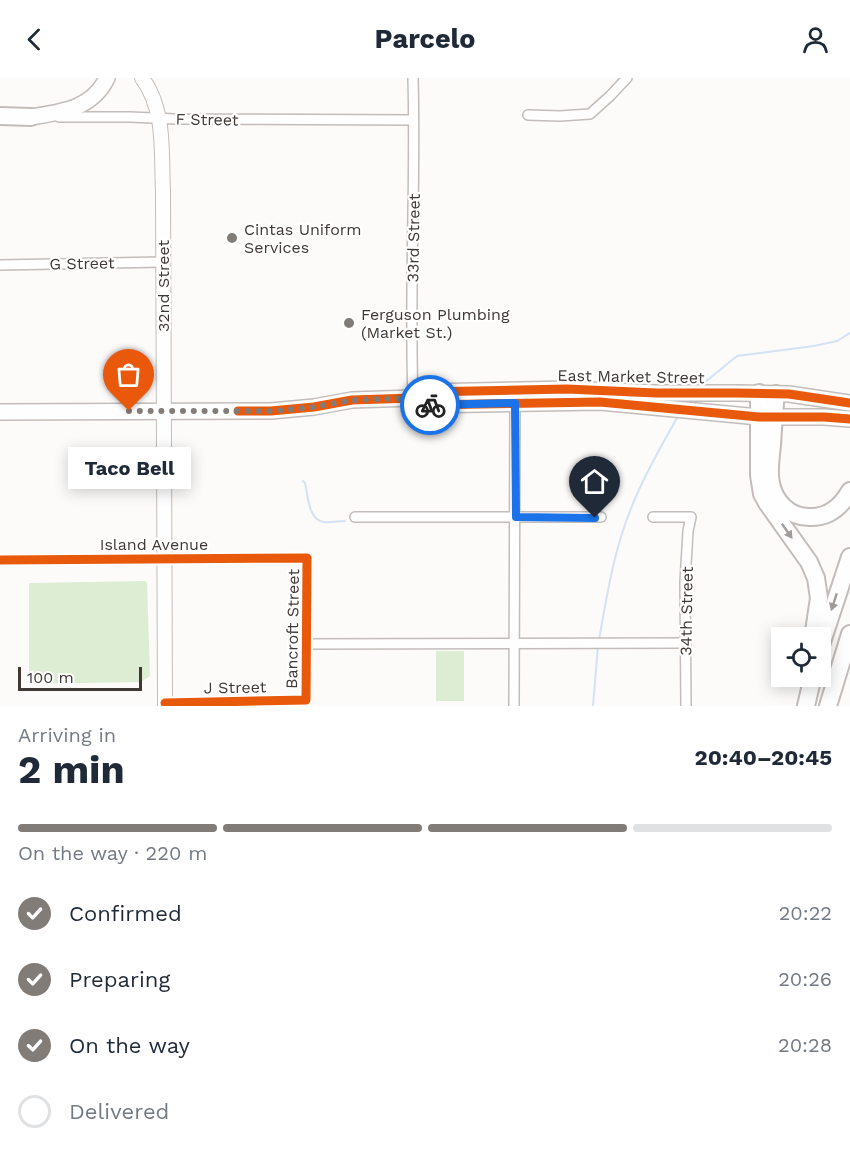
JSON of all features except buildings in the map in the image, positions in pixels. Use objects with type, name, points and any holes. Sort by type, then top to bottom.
[{"type":"highway","points":[[0,116],[32,117]]},
{"type":"highway","points":[[767,393],[759,475],[762,494],[809,562],[816,578],[819,598],[815,627]]},
{"type":"highway","points":[[766,418],[770,481],[782,506],[798,516],[819,517],[834,511],[850,491]]},
{"type":"highway","points":[[827,627],[850,556]]},
{"type":"highway","points":[[828,706],[850,634]]},
{"type":"highway","points":[[836,706],[850,673]]},
{"type":"highway","points":[[806,706],[810,687]]},
{"type":"main road","points":[[32,117],[67,111],[86,102],[98,92],[107,78]]},
{"type":"main road","name":"32nd Street","points":[[141,78],[153,100],[159,118],[163,191],[165,705]]},
{"type":"main road","name":"East Market Street","points":[[0,412],[271,411],[314,407],[352,400],[413,398],[426,405],[567,389],[767,393],[850,403]]},
{"type":"main road","name":"East Market Street","points":[[515,396],[766,418]]},
{"type":"main road","points":[[766,418],[850,419]]},
{"type":"street","name":"33rd Street","points":[[412,78],[411,357],[413,398]]},
{"type":"street","points":[[528,115],[590,114],[627,78]]},
{"type":"street","name":"F Street","points":[[32,117],[413,120]]},
{"type":"street","name":"G Street","points":[[0,265],[163,262]]},
{"type":"street","points":[[514,706],[515,396]]},
{"type":"street","points":[[355,517],[600,517]]},
{"type":"street","name":"34th Street","points":[[653,517],[691,517],[685,572],[686,706]]},
{"type":"street","name":"Island Avenue","points":[[0,560],[307,558]]},
{"type":"street","name":"Bancroft Street","points":[[306,700],[307,558]]},
{"type":"street","points":[[306,644],[685,643]]},
{"type":"street","name":"J Street","points":[[165,705],[306,700]]},
{"type":"green space","points":[[145,581],[147,583],[150,676],[141,682],[29,684],[29,583]]},
{"type":"green space","points":[[436,651],[464,651],[464,701],[436,701]]},
{"type":"waterway","points":[[699,387],[737,356],[814,346],[837,341],[850,333]]},
{"type":"waterway","points":[[599,640],[620,539],[642,483],[678,416]]},
{"type":"waterway","points":[[303,481],[315,517],[324,522],[345,521]]},
{"type":"waterway","points":[[593,706],[598,646]]},
{"type":"cycle path","points":[[238,411],[314,407],[352,400],[413,398],[425,392],[567,389],[656,393],[789,394],[850,403]]},
{"type":"cycle path","points":[[413,398],[426,405],[600,402],[759,417],[850,419]]},
{"type":"cycle path","points":[[0,560],[307,558],[306,700],[165,703]]},
{"type":"way so far","points":[[129,411],[271,411],[314,407],[352,400],[413,398],[430,405]]},
{"type":"place","name":"Cintas Uniform Services","points":[[232,238]]},
{"type":"place","name":"Ferguson Plumbing (Market St.)","points":[[349,323]]},
{"type":"place","name":"Taco Bell","points":[[129,411]]},
{"type":"route","points":[[430,405],[515,403],[516,517],[595,518]]}]
